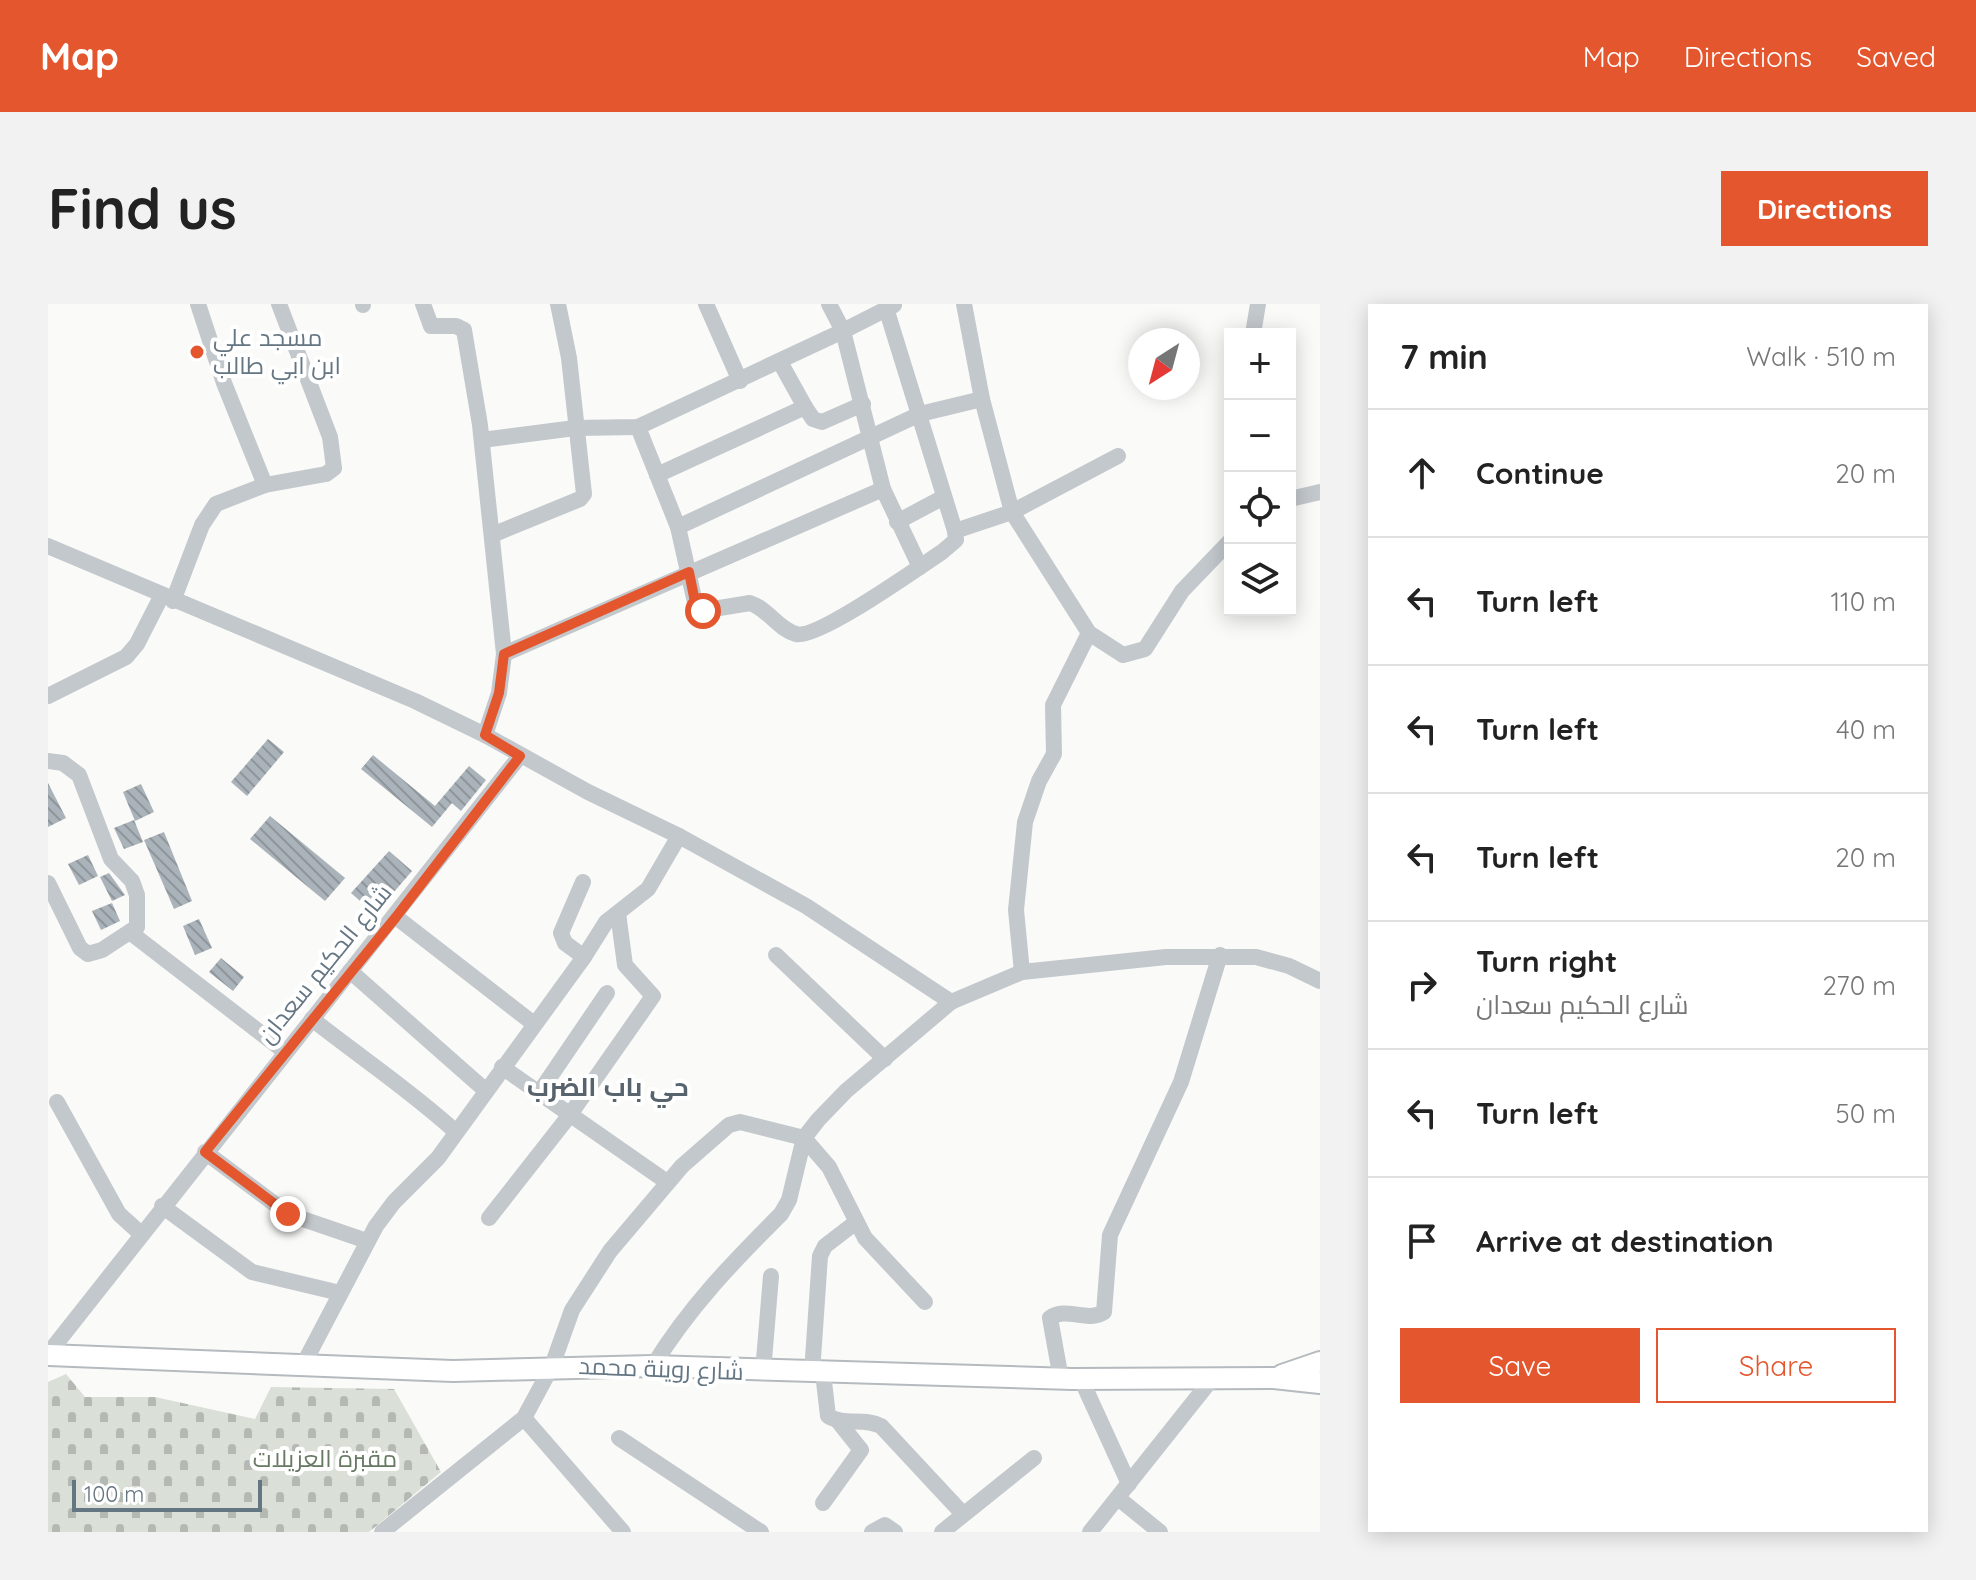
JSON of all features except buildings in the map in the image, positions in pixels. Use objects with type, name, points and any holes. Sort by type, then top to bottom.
[{"type":"main road","name":"شارع روينة محمد","points":[[48,1354],[453,1371],[552,1366],[653,1366],[763,1372],[1071,1379],[1274,1378]]},
{"type":"main road","points":[[1274,1378],[1320,1362]]},
{"type":"main road","points":[[1274,1378],[1320,1383]]},
{"type":"street","points":[[198,304],[224,383],[265,485]]},
{"type":"street","points":[[48,696],[126,657],[167,598],[216,504],[265,485],[326,474],[334,468],[335,458],[279,304]]},
{"type":"street","points":[[423,304],[431,326],[461,327],[467,336],[482,440],[504,654],[499,693],[485,735]]},
{"type":"street","points":[[492,535],[582,497],[585,486],[575,428],[569,358],[558,304]]},
{"type":"street","points":[[706,304],[740,381]]},
{"type":"street","points":[[829,304],[843,331],[844,345],[863,404],[883,489],[920,567]]},
{"type":"street","points":[[964,304],[982,399],[1012,512],[1089,633],[1123,655],[1138,654],[1145,649],[1182,591],[1227,544]]},
{"type":"street","points":[[1254,328],[1258,304]]},
{"type":"street","points":[[482,440],[575,428],[638,427],[843,331],[867,311],[891,306],[956,540],[838,622],[802,635],[788,630],[771,614],[750,603],[701,611],[696,607],[678,527],[638,427]]},
{"type":"street","points":[[780,362],[813,419],[822,422],[863,404]]},
{"type":"street","points":[[678,527],[920,414],[982,399]]},
{"type":"street","points":[[657,475],[805,407]]},
{"type":"street","points":[[955,531],[1012,512],[1118,456]]},
{"type":"street","points":[[504,654],[883,489]]},
{"type":"street","points":[[1296,498],[1320,492]]},
{"type":"street","points":[[897,522],[942,498]]},
{"type":"street","points":[[48,546],[415,701],[485,735],[806,906],[951,1002]]},
{"type":"street","points":[[1022,972],[1016,910],[1025,822],[1039,781],[1054,754],[1053,705],[1089,633]]},
{"type":"street","name":"شارع الحكيم سعدان","points":[[48,1354],[140,1233],[284,1051],[396,917],[520,756]]},
{"type":"street","points":[[48,761],[63,763],[79,775],[111,859],[132,881],[139,904],[137,927],[94,955],[85,952],[48,883]]},
{"type":"street","points":[[302,1367],[367,1241],[394,1202],[438,1158],[606,922],[648,889],[679,836]]},
{"type":"street","points":[[583,882],[561,933],[565,943],[584,957]]},
{"type":"street","points":[[489,1218],[569,1116],[653,996],[625,965],[618,913]]},
{"type":"street","points":[[396,917],[534,1024]]},
{"type":"street","points":[[131,933],[284,1051]]},
{"type":"street","points":[[776,955],[885,1059]]},
{"type":"street","points":[[1129,1484],[1071,1379],[1050,1318],[1058,1313],[1095,1317],[1104,1312],[1110,1235],[1181,1082],[1220,955]]},
{"type":"street","points":[[653,1366],[678,1324],[710,1285],[781,1214],[789,1200],[804,1138],[846,1091],[951,1002],[1022,972],[1166,957],[1256,957],[1320,979]]},
{"type":"street","points":[[350,971],[485,1090]]},
{"type":"street","points":[[539,1093],[607,993]]},
{"type":"street","points":[[312,1019],[365,1062],[399,1081],[456,1132]]},
{"type":"street","points":[[502,1067],[667,1182]]},
{"type":"street","points":[[57,1102],[119,1214],[140,1233]]},
{"type":"street","points":[[386,1531],[524,1418],[552,1366],[559,1339],[587,1286],[619,1240],[667,1182],[729,1125],[740,1122],[804,1138],[829,1167],[855,1223],[925,1302]]},
{"type":"street","points":[[205,1152],[288,1214],[367,1241]]},
{"type":"street","points":[[162,1206],[252,1272],[340,1293]]},
{"type":"street","points":[[823,1503],[861,1450],[838,1421],[827,1414],[818,1373],[820,1256],[825,1246],[855,1223]]},
{"type":"street","points":[[763,1372],[771,1276]]},
{"type":"street","points":[[1095,1530],[1211,1380]]},
{"type":"street","points":[[524,1418],[623,1532]]},
{"type":"street","points":[[838,1421],[869,1421],[881,1426],[963,1514]]},
{"type":"street","points":[[619,1438],[761,1532]]},
{"type":"street","points":[[942,1532],[1034,1458]]},
{"type":"street","points":[[1118,1498],[1160,1532]]},
{"type":"street","points":[[872,1532],[885,1525],[895,1532]]},
{"type":"green space","name":"مقبرة العزيلات","points":[[66,1374],[85,1397],[155,1397],[255,1419],[271,1387],[394,1389],[441,1472],[369,1532],[48,1532],[48,1382]]},
{"type":"place","name":"مسجد علي ابن ابي طالب","points":[[197,352]]},
{"type":"district","name":"حي باب الضرب","points":[[608,1087]]},
{"type":"route","points":[[288,1214],[205,1152],[396,917],[520,756],[485,735],[499,693],[504,654],[689,572],[696,607],[703,611]]}]
